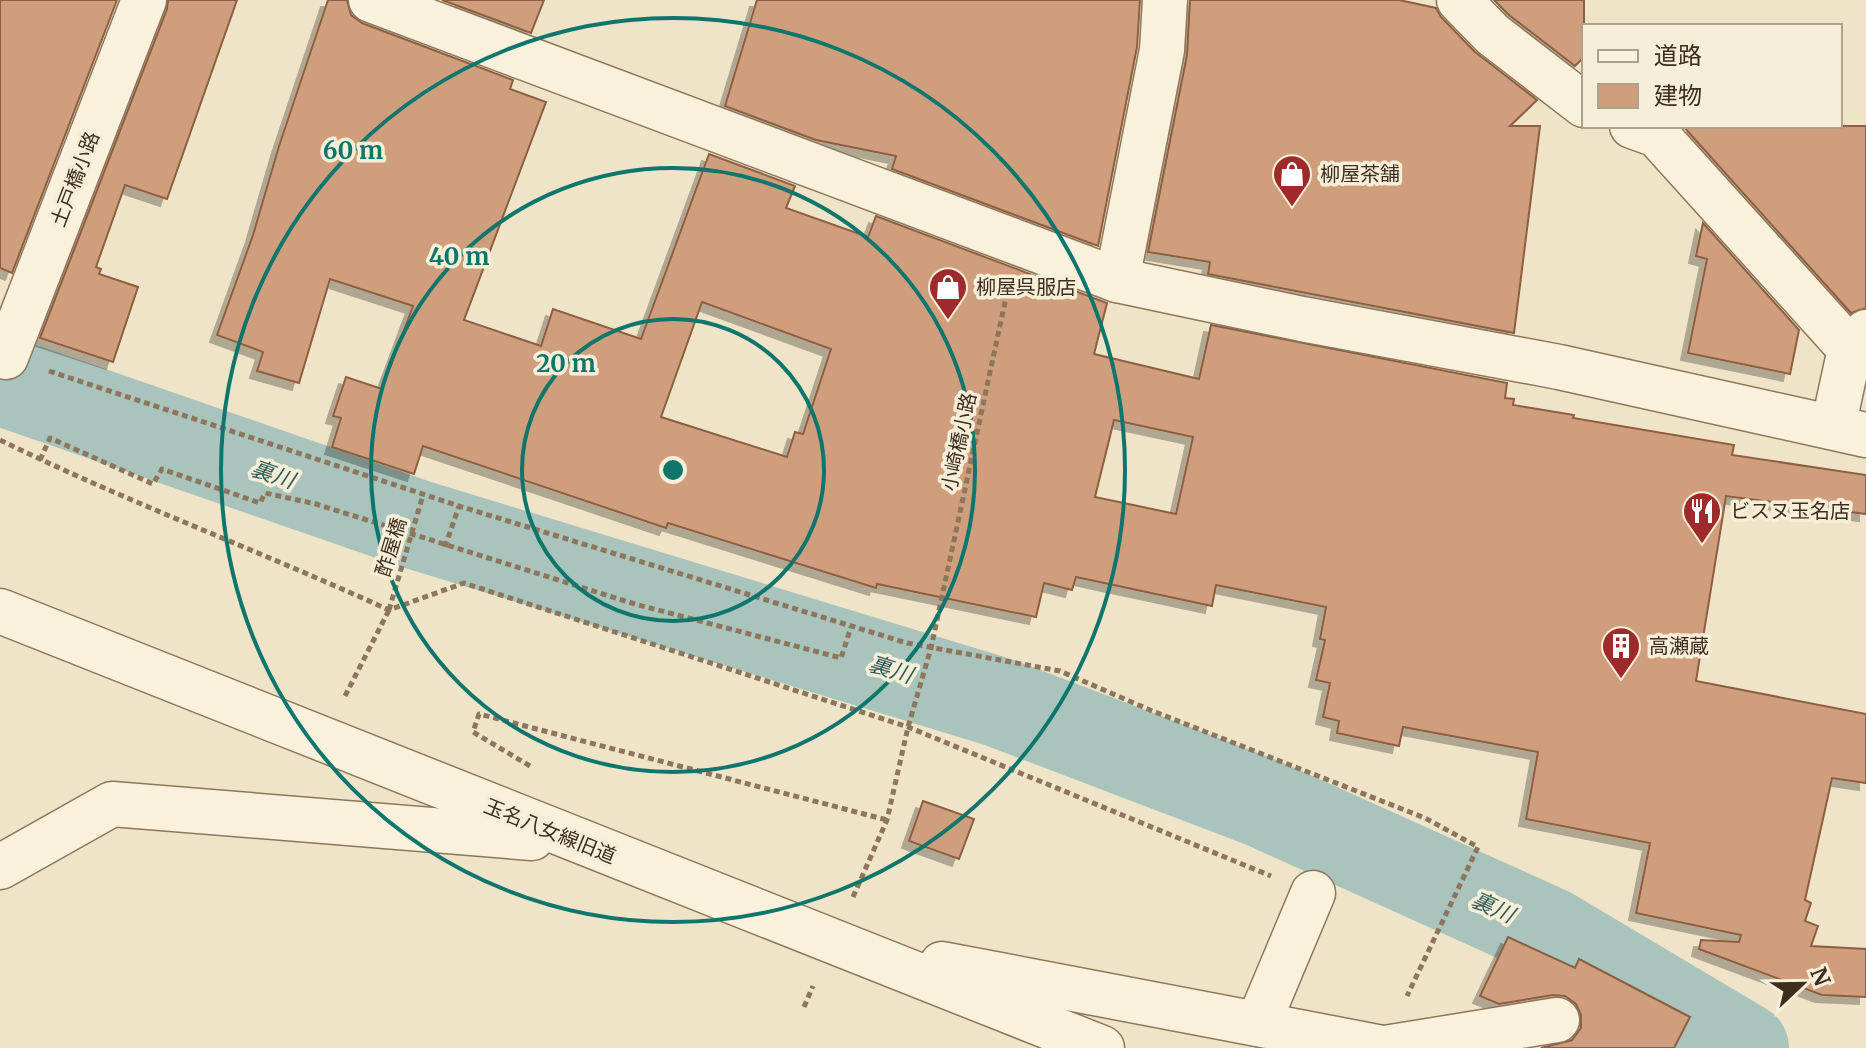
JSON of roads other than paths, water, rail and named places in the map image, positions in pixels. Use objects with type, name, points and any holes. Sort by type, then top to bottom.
[{"type":"street","name":"土戸橋小路","points":[[6,357],[144,0]]},
{"type":"street","points":[[371,0],[1117,280],[1302,319],[1559,367],[1850,431],[1858,340],[1657,135],[1638,128]]},
{"type":"street","points":[[1117,280],[1162,50],[1165,0]]},
{"type":"street","points":[[1459,0],[1492,34],[1582,103]]},
{"type":"street","name":"玉名八女線旧道","points":[[0,611],[1102,1048]]},
{"type":"street","points":[[0,867],[112,804],[577,842]]},
{"type":"street","points":[[1258,1024],[1313,893]]},
{"type":"street","points":[[834,943],[1384,1048],[1557,1020]]},
{"type":"waterway","name":"裏川","points":[[0,380],[418,525],[998,702],[1263,803],[1549,932],[1744,1048]]},
{"type":"place","name":"柳屋茶舗","points":[[1292,208]]},
{"type":"place","name":"柳屋呉服店","points":[[948,321]]},
{"type":"place","name":"ビスヌ玉名店","points":[[1702,545]]},
{"type":"place","name":"高瀬蔵","points":[[1621,680]]}]
